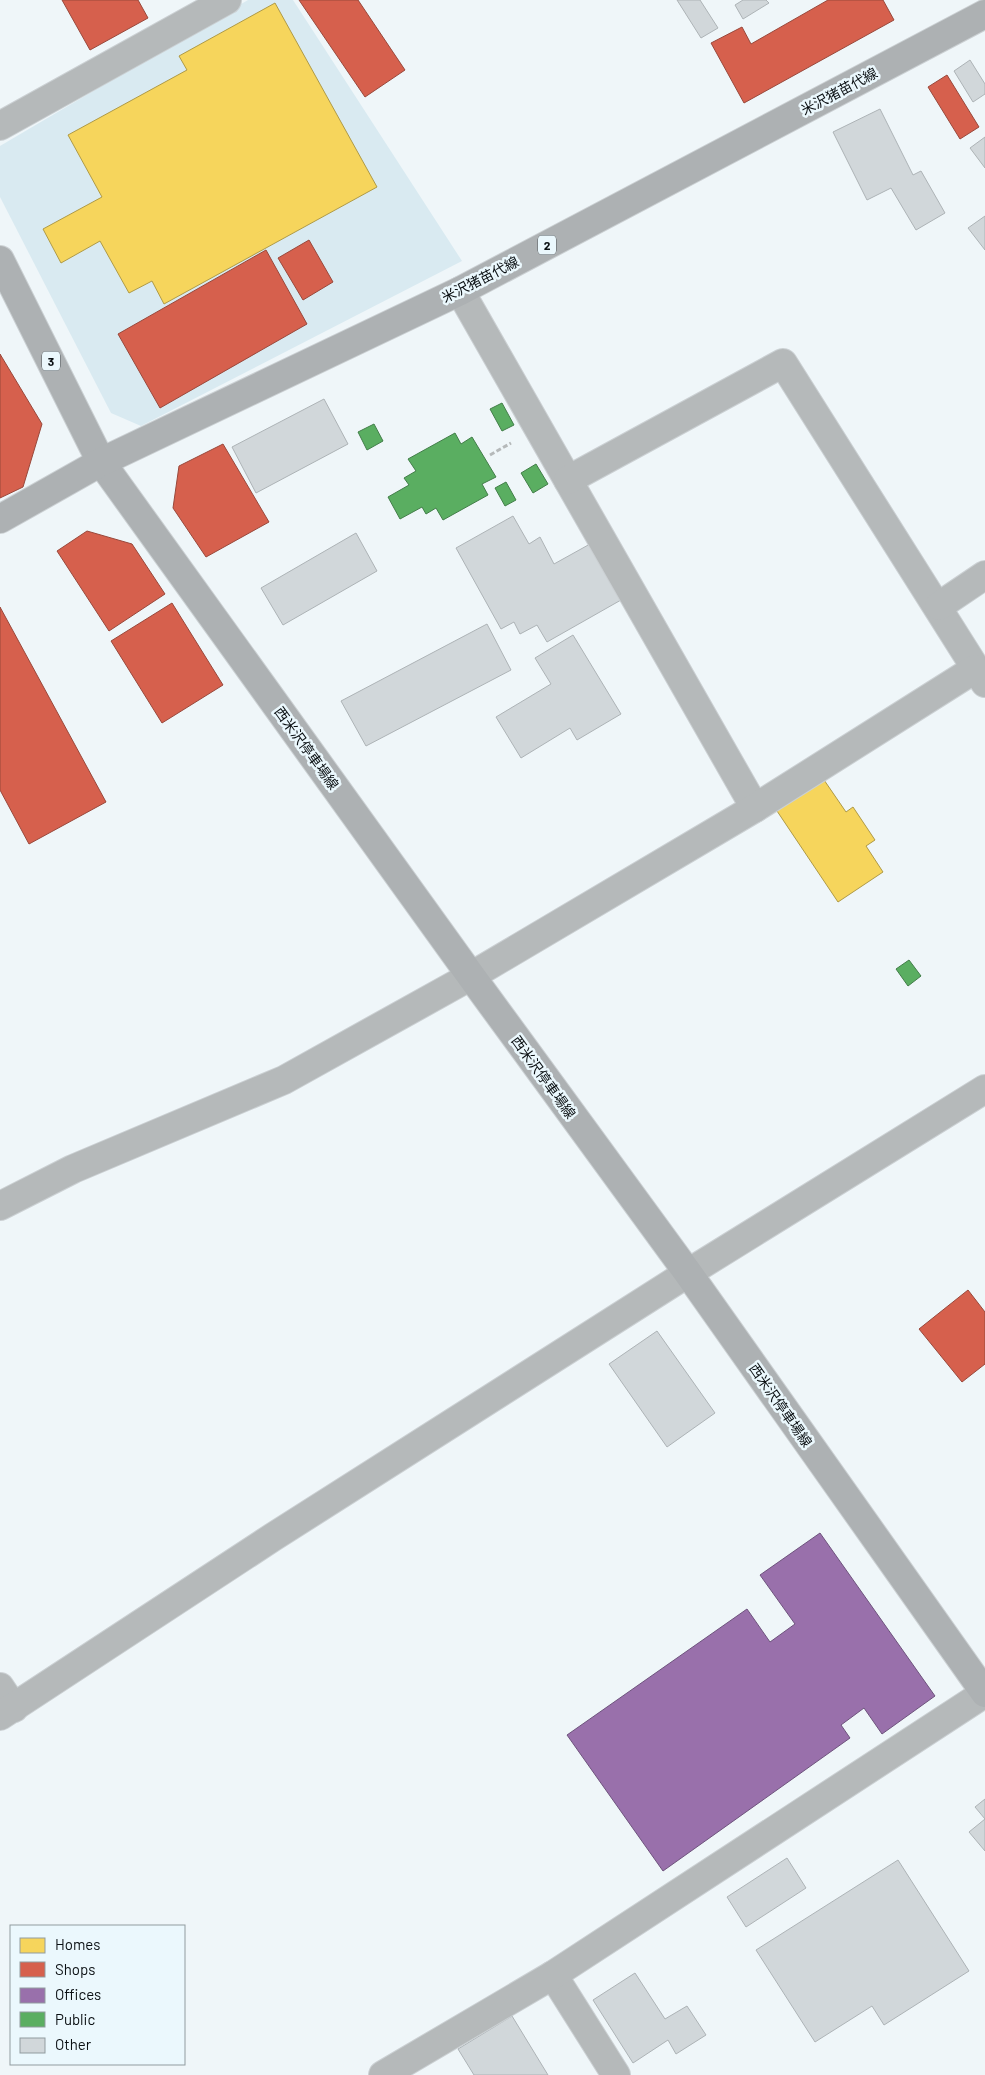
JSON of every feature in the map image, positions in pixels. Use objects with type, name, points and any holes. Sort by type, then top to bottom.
[{"type":"main road","name":"米沢猪苗代線","points":[[0,518],[101,462],[460,291],[985,14]]},
{"type":"main road","name":"3","points":[[0,260],[101,462]]},
{"type":"main road","name":"西米沢停車場線","points":[[101,462],[471,976],[688,1273],[985,1693]]},
{"type":"street","points":[[0,126],[227,0]]},
{"type":"street","points":[[460,291],[755,808]]},
{"type":"street","points":[[0,1206],[73,1169],[284,1080],[471,976],[980,676],[938,606],[784,363],[568,480]]},
{"type":"street","points":[[938,606],[985,575]]},
{"type":"street","points":[[5,1704],[985,1088]]},
{"type":"street","points":[[383,2075],[553,1975],[985,1693]]},
{"type":"street","points":[[553,1975],[616,2075]]},
{"type":"shaded area","points":[[248,0],[293,0],[462,261],[141,426],[111,413],[0,197],[0,146]]},
{"type":"building: Homes","points":[[275,3],[377,187],[164,304],[152,281],[129,293],[100,241],[61,263],[43,229],[102,197],[68,135],[187,70],[179,56]]},
{"type":"building: Homes","points":[[822,777],[846,812],[853,807],[875,840],[866,846],[883,872],[838,902],[775,808]]},
{"type":"building: Shops","points":[[62,0],[138,0],[148,18],[90,50]]},
{"type":"building: Shops","points":[[299,0],[358,0],[405,70],[365,97]]},
{"type":"building: Shops","points":[[828,0],[883,0],[894,20],[744,103],[711,43],[742,27],[751,44]]},
{"type":"building: Shops","points":[[947,75],[979,127],[960,139],[928,87]]},
{"type":"building: Shops","points":[[309,240],[333,282],[303,300],[278,258]]},
{"type":"building: Shops","points":[[266,250],[307,324],[160,408],[118,334]]},
{"type":"building: Shops","points":[[0,354],[42,424],[23,487],[0,498]]},
{"type":"building: Shops","points":[[223,444],[269,522],[206,557],[173,508],[179,466]]},
{"type":"building: Shops","points":[[87,531],[132,544],[165,594],[109,631],[57,551]]},
{"type":"building: Shops","points":[[172,603],[223,685],[162,723],[111,641]]},
{"type":"building: Shops","points":[[0,607],[106,802],[29,844],[0,790]]},
{"type":"building: Shops","points":[[968,1290],[985,1312],[985,1364],[962,1382],[919,1329]]},
{"type":"building: Offices","points":[[820,1533],[935,1696],[882,1734],[864,1708],[841,1725],[850,1738],[663,1871],[567,1735],[747,1609],[770,1642],[795,1624],[760,1575]]},
{"type":"building: Public","points":[[502,403],[514,425],[502,431],[490,409]]},
{"type":"building: Public","points":[[374,424],[383,441],[367,450],[358,432]]},
{"type":"building: Public","points":[[455,433],[461,444],[472,437],[496,477],[482,484],[488,495],[443,520],[436,508],[426,514],[422,507],[400,519],[388,497],[409,485],[404,478],[416,471],[408,459]]},
{"type":"building: Public","points":[[536,464],[548,484],[533,493],[521,473]]},
{"type":"building: Public","points":[[506,482],[516,500],[505,506],[495,488]]},
{"type":"building: Public","points":[[909,960],[921,976],[908,986],[896,969]]},
{"type":"building: Other","points":[[677,0],[700,0],[718,28],[701,38]]},
{"type":"building: Other","points":[[743,0],[766,0],[769,3],[743,19],[735,5]]},
{"type":"building: Other","points":[[970,60],[985,84],[985,94],[973,102],[954,71]]},
{"type":"building: Other","points":[[880,109],[913,175],[921,171],[945,213],[916,230],[891,188],[867,200],[833,132]]},
{"type":"building: Other","points":[[985,137],[985,168],[970,148]]},
{"type":"building: Other","points":[[985,216],[985,250],[968,228]]},
{"type":"building: Other","points":[[324,399],[348,444],[256,493],[232,447]]},
{"type":"building: Other","points":[[513,516],[529,544],[540,537],[554,564],[590,544],[621,600],[547,642],[537,625],[520,634],[514,622],[501,629],[456,548]]},
{"type":"building: Other","points":[[356,533],[377,571],[283,625],[261,588]]},
{"type":"building: Other","points":[[487,624],[511,670],[366,746],[341,701]]},
{"type":"building: Other","points":[[573,635],[621,714],[577,740],[570,728],[521,758],[496,717],[551,684],[535,658]]},
{"type":"building: Other","points":[[657,1331],[715,1413],[667,1447],[609,1364]]},
{"type":"building: Other","points":[[985,1799],[985,1819],[975,1807]]},
{"type":"building: Other","points":[[985,1819],[985,1851],[969,1832]]},
{"type":"building: Other","points":[[787,1858],[806,1888],[746,1927],[727,1897]]},
{"type":"building: Other","points":[[898,1860],[969,1971],[884,2025],[872,2006],[815,2042],[756,1950]]},
{"type":"building: Other","points":[[635,1973],[665,2019],[687,2006],[706,2035],[676,2054],[668,2040],[633,2063],[593,2000]]},
{"type":"building: Other","points":[[512,2016],[548,2075],[474,2075],[458,2049]]}]
